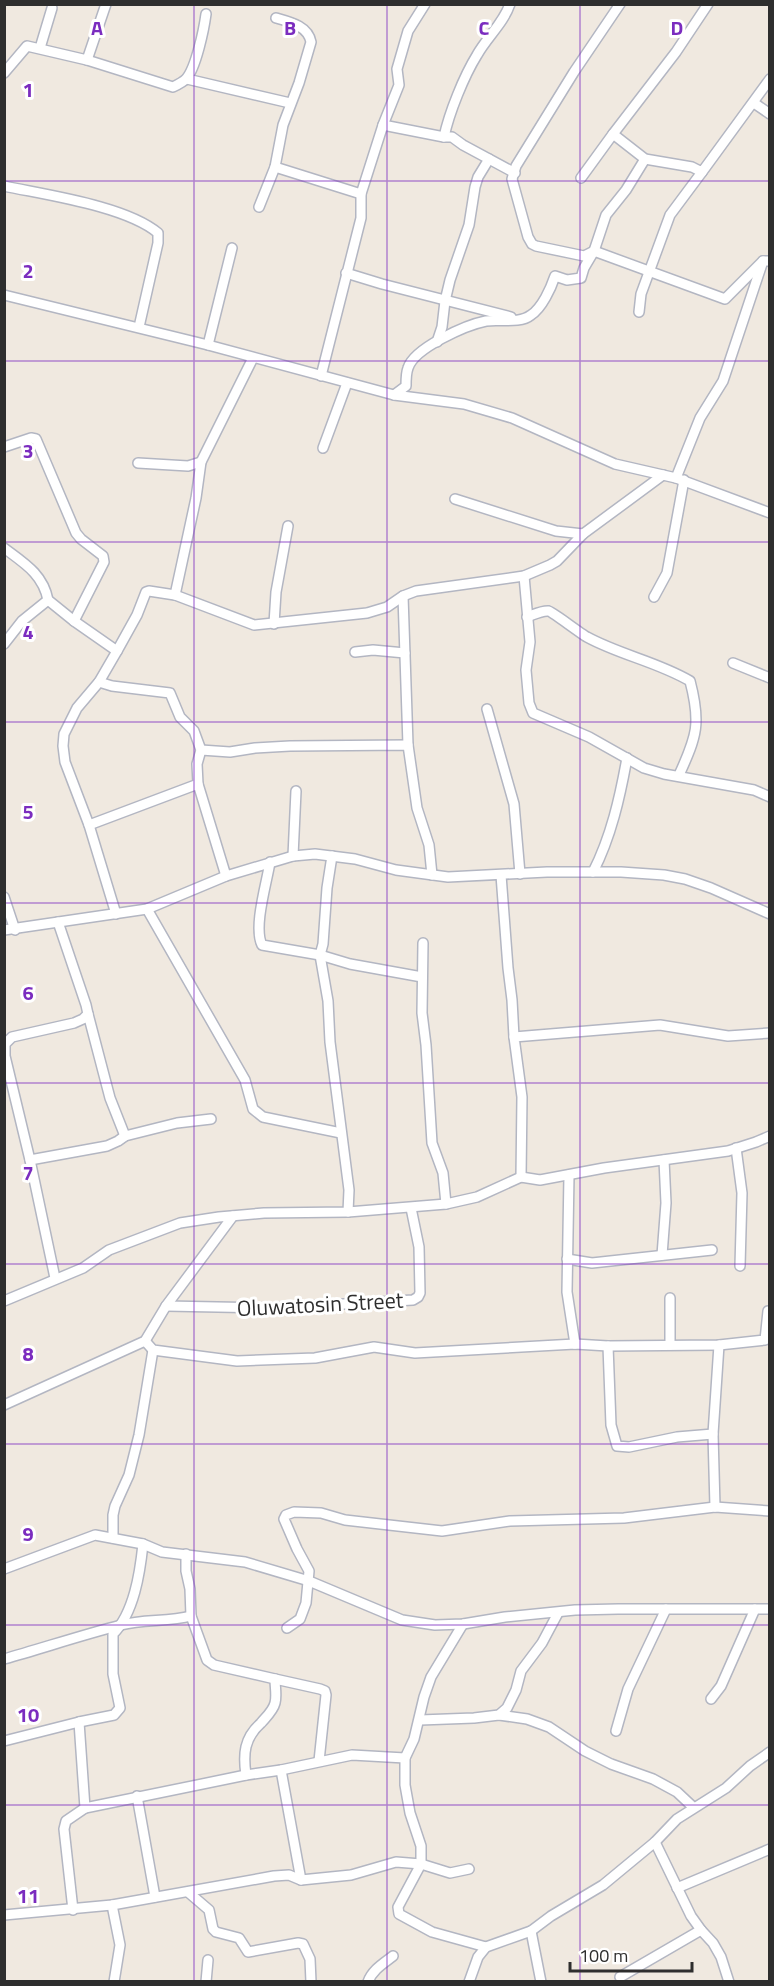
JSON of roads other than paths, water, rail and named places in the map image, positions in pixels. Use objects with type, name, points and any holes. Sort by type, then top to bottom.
[{"type":"street","points":[[87,60],[106,4]]},
{"type":"street","points":[[321,376],[361,218],[361,194],[399,85],[397,69],[408,31],[425,4]]},
{"type":"street","points":[[444,137],[468,70],[506,15],[510,4]]},
{"type":"street","points":[[620,4],[574,72],[513,173],[514,188],[528,237],[532,244],[584,256],[594,251],[725,299],[766,261]]},
{"type":"street","points":[[581,178],[676,52],[708,4]]},
{"type":"street","points":[[40,48],[51,8]]},
{"type":"street","points":[[4,73],[27,46],[87,60],[173,87],[187,79],[199,47],[206,14]]},
{"type":"street","points":[[259,207],[275,167],[290,103],[309,54],[311,42],[310,35],[305,30],[276,18]]},
{"type":"street","points":[[187,79],[290,103]]},
{"type":"street","points":[[639,312],[640,294],[670,215],[770,79]]},
{"type":"street","points":[[754,102],[770,114]]},
{"type":"street","points":[[384,125],[452,137],[515,173]]},
{"type":"street","points":[[613,134],[645,159],[692,167],[702,172]]},
{"type":"street","points":[[437,342],[442,327],[445,301],[469,225],[478,177],[489,159]]},
{"type":"street","points":[[394,395],[406,386],[408,368],[414,358],[437,342],[485,321],[519,319],[531,315],[548,295],[555,276],[567,280],[581,278],[594,251],[606,215],[626,190],[645,159]]},
{"type":"street","points":[[275,167],[361,194]]},
{"type":"street","points":[[4,186],[98,206],[149,225],[158,233],[158,243],[139,327]]},
{"type":"street","points":[[208,345],[232,248]]},
{"type":"street","points":[[654,597],[667,573],[680,479],[700,418],[723,381],[766,261]]},
{"type":"street","points":[[346,273],[519,319]]},
{"type":"street","points":[[4,295],[139,327],[394,395],[474,406],[512,418],[615,464],[680,479],[770,513]]},
{"type":"street","points":[[175,595],[196,498],[201,462],[253,358]]},
{"type":"street","points":[[323,448],[347,383]]},
{"type":"street","points":[[4,447],[31,438],[36,439],[76,533],[103,556],[104,562],[74,621]]},
{"type":"street","points":[[138,463],[188,466],[201,462]]},
{"type":"street","points":[[116,914],[89,825],[65,762],[64,734],[77,708],[99,682],[117,651],[137,615],[146,592],[175,595],[254,625],[367,613],[387,607],[403,596],[416,591],[524,576],[557,561],[583,534],[663,475]]},
{"type":"street","points":[[454,499],[556,531],[583,534]]},
{"type":"street","points":[[274,624],[276,592],[288,525]]},
{"type":"street","points":[[4,548],[33,569],[46,591],[48,600],[117,651]]},
{"type":"street","points":[[524,576],[530,642],[526,670],[528,703],[533,713],[589,737],[644,768],[664,774],[754,790],[770,796]]},
{"type":"street","points":[[403,596],[408,745],[417,808],[429,845],[432,875]]},
{"type":"street","points":[[4,644],[22,621],[48,600]]},
{"type":"street","points":[[527,617],[542,611],[553,612],[574,630],[601,644],[675,672],[690,681],[696,710],[697,730],[679,775]]},
{"type":"street","points":[[355,652],[373,650],[405,653]]},
{"type":"street","points":[[733,663],[770,678]]},
{"type":"street","points":[[99,682],[112,686],[170,693],[180,717],[194,731],[201,750],[197,764],[198,784],[226,876]]},
{"type":"street","points":[[487,709],[514,804],[520,874]]},
{"type":"street","points":[[201,750],[230,752],[290,746],[408,745]]},
{"type":"street","points":[[593,872],[600,859],[620,796],[627,758]]},
{"type":"street","points":[[89,825],[198,784]]},
{"type":"street","points":[[293,856],[296,791]]},
{"type":"street","points":[[4,897],[10,930],[147,909],[226,876],[293,856],[315,854],[356,859],[396,870],[448,877],[593,872],[664,875],[686,879],[711,888],[770,914]]},
{"type":"street","points":[[332,856],[320,955],[329,1009],[330,1042],[349,1190],[348,1212]]},
{"type":"street","points":[[270,862],[259,926],[259,939],[262,945],[422,977]]},
{"type":"street","points":[[501,875],[507,968],[522,1097],[521,1177]]},
{"type":"street","points":[[147,909],[245,1080],[252,1109],[263,1117],[341,1133]]},
{"type":"street","points":[[58,922],[86,1005],[110,1098],[125,1136]]},
{"type":"street","points":[[423,943],[422,1013],[432,1143],[443,1173],[446,1204]]},
{"type":"street","points":[[56,1278],[5,1056],[5,1044],[12,1037],[75,1023],[88,1014]]},
{"type":"street","points":[[514,1037],[660,1024],[728,1036],[770,1033]]},
{"type":"street","points":[[30,1160],[107,1146],[125,1136],[177,1123],[211,1119]]},
{"type":"street","points":[[4,1301],[83,1268],[109,1250],[180,1223],[281,1212],[348,1212],[446,1204],[477,1197],[521,1177],[540,1180],[664,1160],[736,1148],[770,1136]]},
{"type":"street","points":[[736,1148],[742,1193],[740,1266]]},
{"type":"street","points":[[662,1255],[666,1203],[664,1160]]},
{"type":"street","points":[[569,1175],[567,1292],[575,1344]]},
{"type":"street","name":"Oluwatosin Street","points":[[166,1306],[274,1308],[413,1300],[420,1293],[419,1247],[411,1208]]},
{"type":"street","points":[[4,1405],[145,1341],[166,1306],[233,1216]]},
{"type":"street","points":[[567,1259],[592,1263],[712,1250]]},
{"type":"street","points":[[669,1298],[670,1345]]},
{"type":"street","points":[[145,1341],[153,1350],[237,1361],[315,1358],[374,1347],[415,1353],[575,1344],[719,1345],[765,1340],[768,1311]]},
{"type":"street","points":[[715,1507],[713,1434],[719,1345]]},
{"type":"street","points":[[608,1346],[611,1425],[617,1446],[629,1447],[677,1437],[713,1434]]},
{"type":"street","points":[[113,1538],[113,1515],[134,1455],[153,1350]]},
{"type":"street","points":[[287,1628],[300,1618],[306,1603],[309,1581],[309,1570],[284,1519],[286,1515],[294,1512],[321,1513],[345,1520],[442,1531],[510,1521],[624,1518],[715,1507],[770,1511]]},
{"type":"street","points":[[4,1569],[95,1535],[143,1544],[162,1552],[245,1562],[309,1581],[402,1620],[435,1624],[463,1624],[506,1617],[618,1609],[770,1609]]},
{"type":"street","points":[[4,1741],[114,1715],[118,1712],[120,1708],[113,1674],[113,1634],[123,1625],[131,1604],[143,1544]]},
{"type":"street","points":[[186,1554],[191,1617],[207,1660],[214,1665],[324,1691],[326,1695],[319,1761]]},
{"type":"street","points":[[616,1731],[628,1689],[666,1609]]},
{"type":"street","points":[[711,1699],[721,1686],[755,1609]]},
{"type":"street","points":[[499,1715],[507,1708],[516,1690],[521,1671],[542,1643],[558,1613]]},
{"type":"street","points":[[4,1659],[123,1625],[191,1617]]},
{"type":"street","points":[[463,1624],[431,1677],[414,1739],[405,1758],[405,1785],[410,1813],[421,1846],[421,1864],[398,1906],[399,1914],[432,1932],[486,1947]]},
{"type":"street","points":[[246,1775],[243,1758],[246,1744],[253,1730],[268,1716],[275,1705],[275,1679]]},
{"type":"street","points":[[420,1720],[499,1715],[527,1719],[549,1727],[585,1751],[611,1764],[653,1779],[677,1792],[693,1807]]},
{"type":"street","points":[[79,1722],[85,1808]]},
{"type":"street","points":[[469,1982],[478,1957],[486,1947],[531,1931],[551,1916],[603,1885],[655,1842],[677,1819],[726,1788],[750,1766],[770,1752]]},
{"type":"street","points":[[73,1910],[64,1828],[66,1821],[85,1808],[352,1755],[405,1758]]},
{"type":"street","points":[[281,1770],[301,1880]]},
{"type":"street","points":[[137,1796],[155,1897]]},
{"type":"street","points":[[655,1842],[691,1916],[713,1943],[729,1982]]},
{"type":"street","points":[[677,1888],[770,1849]]},
{"type":"street","points":[[4,1915],[112,1905],[274,1876],[290,1875],[301,1880],[351,1875],[396,1862],[421,1864],[450,1873],[469,1869]]},
{"type":"street","points":[[188,1892],[209,1910],[213,1929],[216,1932],[239,1938],[248,1952],[303,1944],[307,1948],[310,1959],[311,1982]]},
{"type":"street","points":[[112,1905],[120,1946],[114,1982]]},
{"type":"street","points":[[620,1977],[701,1930]]},
{"type":"street","points":[[531,1931],[541,1982]]},
{"type":"street","points":[[368,1982],[370,1976],[393,1956]]},
{"type":"street","points":[[206,1982],[208,1960]]}]
